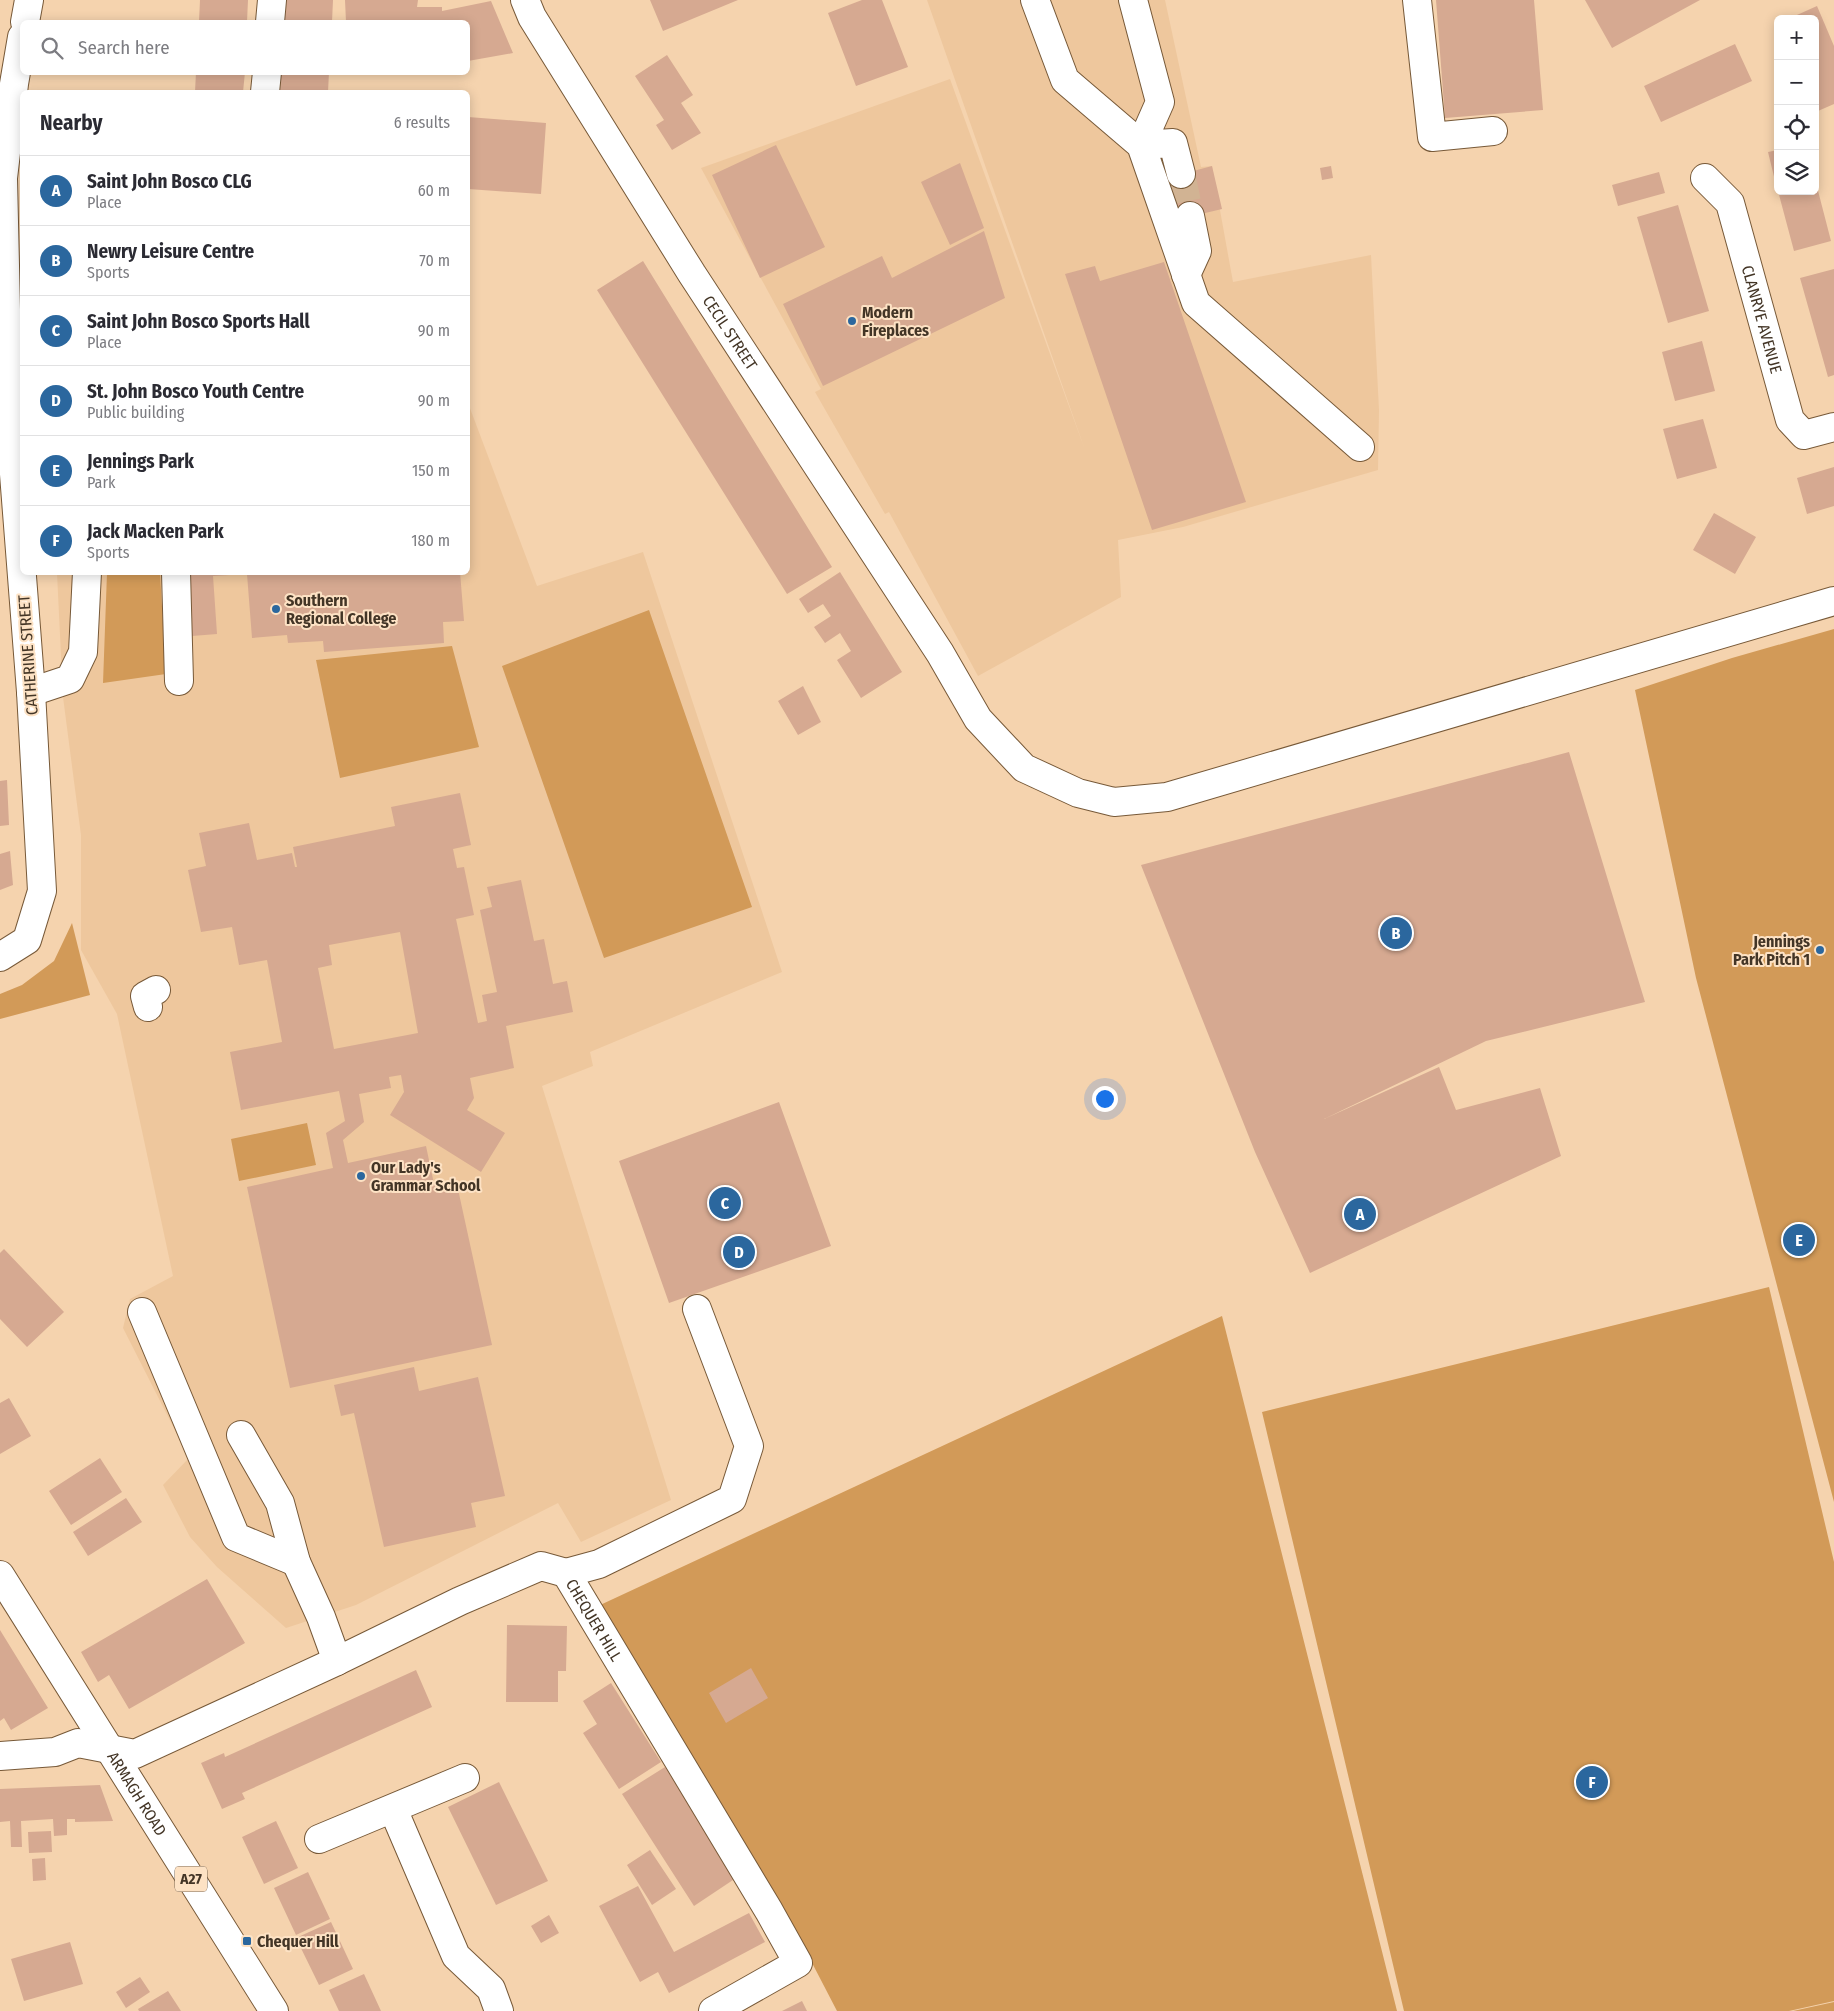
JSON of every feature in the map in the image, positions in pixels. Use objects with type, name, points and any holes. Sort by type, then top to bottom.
[{"type":"street","points":[[25,20],[29,0]]},
{"type":"street","points":[[270,20],[272,0]]},
{"type":"street","name":"CECIL STREET","points":[[525,0],[532,17],[687,266],[944,660],[978,719],[1024,768],[1078,793],[1114,802],[1168,797],[1834,601]]},
{"type":"street","points":[[1035,0],[1065,80],[1140,145],[1196,303],[1360,447]]},
{"type":"street","points":[[1133,0],[1160,102],[1140,145]]},
{"type":"street","points":[[1417,0],[1432,137],[1492,131]]},
{"type":"street","name":"CATHERINE STREET","points":[[20,49],[3,178],[8,398],[20,551]]},
{"type":"street","points":[[266,90],[267,75]]},
{"type":"street","points":[[1140,145],[1173,143],[1180,174]]},
{"type":"street","name":"CLANRYE AVENUE","points":[[1705,178],[1730,203],[1790,420],[1804,436],[1834,427]]},
{"type":"street","points":[[1186,275],[1197,251],[1190,216]]},
{"type":"street","name":"CATHERINE STREET","points":[[0,957],[27,940],[42,891],[31,692],[22,575]]},
{"type":"street","points":[[31,692],[70,679],[83,652],[87,575]]},
{"type":"street","points":[[176,575],[179,681]]},
{"type":"street","points":[[566,1573],[599,1564],[732,1500],[749,1446],[697,1308]]},
{"type":"street","points":[[142,1312],[236,1537],[296,1562]]},
{"type":"street","points":[[241,1435],[280,1503],[296,1562],[321,1617],[337,1661]]},
{"type":"street","name":"CHEQUER HILL","points":[[0,1756],[55,1752],[78,1743],[136,1754],[337,1661],[460,1600],[541,1566],[566,1573],[764,1902],[798,1963],[713,2011]]},
{"type":"street","name":"ARMAGH ROAD","points":[[0,1575],[274,2011]]},
{"type":"street","points":[[319,1839],[465,1778]]},
{"type":"street","points":[[393,1809],[456,1956],[491,1989],[500,2011]]},
{"type":"shaded area","points":[[927,0],[1165,0],[1201,167],[1212,166],[1233,282],[1371,255],[1379,410],[1378,470],[1183,527],[1118,540],[1121,597],[978,676],[889,512],[885,514],[815,392],[821,389],[701,168],[950,79],[1085,450]]},
{"type":"shaded area","name":"Our Lady's Grammar School","points":[[470,408],[537,586],[643,552],[782,972],[590,1052],[593,1066],[542,1086],[671,1500],[581,1542],[558,1503],[356,1605],[286,1628],[217,1567],[190,1537],[163,1485],[189,1458],[123,1328],[130,1299],[173,1276],[117,1014],[81,950],[81,835],[63,697],[57,575],[470,575]]},
{"type":"shaded area","points":[[107,575],[160,575],[166,674],[103,683]]},
{"type":"shaded area","points":[[649,610],[752,907],[604,958],[502,666]]},
{"type":"shaded area","points":[[1834,629],[1834,1502],[1696,978],[1635,690],[1732,658]]},
{"type":"shaded area","points":[[452,646],[479,747],[340,778],[316,660]]},
{"type":"shaded area","points":[[72,923],[90,995],[0,1019],[0,994],[22,985],[54,961]]},
{"type":"shaded area","points":[[307,1123],[316,1165],[239,1181],[231,1139]]},
{"type":"shaded area","points":[[1769,1287],[1834,1562],[1834,2001],[1789,2011],[1404,2011],[1262,1412]]},
{"type":"shaded area","points":[[1222,1316],[1397,2011],[837,2011],[810,1959],[598,1606]]},
{"type":"shaded area","points":[[1834,2002],[1834,2011],[1793,2011]]},
{"type":"building","points":[[200,0],[248,0],[247,20],[199,20]]},
{"type":"building","points":[[286,0],[333,0],[332,20],[284,20]]},
{"type":"building","points":[[345,0],[418,0],[417,7],[442,7],[442,11],[491,1],[513,53],[470,61],[470,20],[346,20]]},
{"type":"building","points":[[650,0],[738,0],[663,31]]},
{"type":"building","points":[[862,0],[882,0],[908,67],[856,86],[828,13]]},
{"type":"building","points":[[1436,0],[1534,0],[1543,110],[1445,118]]},
{"type":"building","points":[[1585,0],[1700,0],[1612,48]]},
{"type":"building","points":[[1817,6],[1834,46],[1834,104],[1819,111],[1819,15],[1797,15]]},
{"type":"building","points":[[1735,44],[1752,81],[1661,122],[1644,86]]},
{"type":"building","points":[[667,55],[693,95],[681,103],[701,133],[672,150],[656,125],[664,120],[635,76]]},
{"type":"building","points":[[196,75],[245,75],[243,90],[195,90]]},
{"type":"building","points":[[281,75],[329,75],[328,90],[280,90]]},
{"type":"building","points":[[470,117],[546,123],[541,194],[470,189]]},
{"type":"building","points":[[776,145],[825,247],[760,278],[712,175]]},
{"type":"building","points":[[1774,151],[1774,177],[1768,152]]},
{"type":"building","points":[[960,163],[984,228],[950,245],[921,182]]},
{"type":"building","points":[[1212,166],[1222,209],[1180,219],[1171,177]]},
{"type":"building","points":[[1331,166],[1333,178],[1322,180],[1320,168]]},
{"type":"building","points":[[1659,172],[1665,193],[1618,206],[1612,185]]},
{"type":"building","points":[[1779,195],[1819,195],[1831,241],[1794,251]]},
{"type":"building","points":[[1678,205],[1709,311],[1668,323],[1637,217]]},
{"type":"building","name":"Modern Fireplaces","points":[[984,231],[1005,298],[823,386],[783,304],[882,256],[892,278]]},
{"type":"building","points":[[643,261],[832,567],[787,594],[597,290]]},
{"type":"building","points":[[1164,262],[1246,502],[1152,530],[1065,274],[1095,266],[1100,281]]},
{"type":"building","points":[[1834,269],[1834,375],[1828,377],[1800,278]]},
{"type":"building","points":[[1702,341],[1715,391],[1675,401],[1662,352]]},
{"type":"building","points":[[1703,419],[1717,468],[1677,479],[1663,429]]},
{"type":"building","points":[[1834,467],[1834,506],[1807,514],[1797,478]]},
{"type":"building","points":[[1714,513],[1756,537],[1735,574],[1693,550]]},
{"type":"building","points":[[840,572],[902,672],[861,698],[837,660],[851,651],[840,633],[825,643],[814,627],[831,616],[823,604],[808,613],[799,599]]},
{"type":"building","points":[[187,575],[230,575],[213,576],[217,634],[192,636]]},
{"type":"building","points":[[247,575],[460,575],[464,621],[443,622],[444,643],[324,652],[323,641],[288,643],[287,635],[252,638]]},
{"type":"building","points":[[803,686],[821,722],[798,735],[778,701]]},
{"type":"building","points":[[1569,752],[1645,1002],[1486,1041],[1324,1119],[1439,1067],[1456,1110],[1540,1088],[1561,1156],[1310,1273],[1255,1152],[1141,865]]},
{"type":"building","points":[[7,780],[9,825],[0,826],[0,781]]},
{"type":"building","points":[[460,793],[471,845],[453,849],[457,868],[464,867],[474,915],[456,919],[478,1023],[487,1021],[482,995],[497,992],[480,910],[492,907],[487,887],[521,880],[534,941],[544,939],[553,984],[567,981],[573,1012],[506,1026],[514,1068],[470,1078],[474,1098],[467,1110],[505,1133],[481,1172],[390,1115],[404,1092],[401,1075],[389,1077],[391,1088],[359,1094],[364,1122],[343,1140],[348,1163],[426,1146],[434,1184],[456,1180],[492,1345],[290,1388],[247,1187],[333,1168],[326,1133],[345,1121],[339,1091],[241,1110],[230,1052],[282,1042],[267,960],[239,965],[232,927],[201,932],[188,870],[206,866],[199,833],[249,823],[257,860],[292,853],[295,867],[297,867],[293,847],[395,826],[391,807]],"holes":[[[400,932],[418,1033],[334,1049],[318,968],[332,965],[329,945]]]},
{"type":"building","points":[[10,851],[13,885],[0,890],[0,854]]},
{"type":"building","points":[[779,1102],[831,1246],[669,1303],[619,1161]]},
{"type":"building","points":[[4,1249],[64,1312],[27,1347],[0,1319],[0,1253]]},
{"type":"building","points":[[414,1367],[419,1391],[478,1377],[505,1496],[471,1503],[476,1527],[384,1547],[354,1413],[341,1416],[334,1385]]},
{"type":"building","points":[[9,1398],[31,1436],[0,1454],[0,1403]]},
{"type":"building","points":[[100,1458],[122,1492],[71,1525],[49,1491]]},
{"type":"building","points":[[126,1498],[142,1522],[88,1556],[73,1532]]},
{"type":"building","points":[[207,1579],[245,1643],[129,1709],[109,1675],[98,1682],[81,1652]]},
{"type":"building","points":[[507,1625],[567,1626],[566,1671],[558,1671],[558,1702],[506,1702]]},
{"type":"building","points":[[0,1630],[48,1708],[11,1730],[4,1718],[0,1721]]},
{"type":"building","points":[[751,1668],[768,1698],[726,1723],[709,1693]]},
{"type":"building","points":[[416,1670],[432,1707],[242,1793],[245,1799],[222,1809],[201,1763],[224,1753],[225,1757]]},
{"type":"building","points":[[611,1683],[661,1762],[619,1789],[583,1733],[597,1724],[583,1701]]},
{"type":"building","points":[[665,1767],[736,1878],[694,1906],[622,1794]]},
{"type":"building","points":[[499,1782],[548,1881],[496,1905],[448,1807]]},
{"type":"building","points":[[100,1785],[113,1821],[75,1822],[75,1819],[67,1819],[67,1835],[54,1836],[53,1819],[21,1821],[22,1847],[11,1847],[10,1821],[0,1822],[0,1789]]},
{"type":"building","points":[[276,1821],[298,1868],[264,1884],[242,1837]]},
{"type":"building","points":[[51,1831],[52,1852],[29,1853],[28,1832]]},
{"type":"building","points":[[650,1850],[676,1889],[652,1905],[627,1865]]},
{"type":"building","points":[[45,1858],[46,1880],[33,1881],[32,1859]]},
{"type":"building","points":[[308,1872],[330,1919],[296,1935],[274,1888]]},
{"type":"building","points":[[638,1886],[674,1952],[749,1913],[765,1942],[669,1993],[658,1972],[640,1982],[599,1906]]},
{"type":"building","points":[[549,1915],[559,1933],[541,1943],[531,1926]]},
{"type":"building","points":[[331,1922],[353,1969],[319,1985],[296,1938]]},
{"type":"building","points":[[70,1942],[83,1984],[24,2001],[11,1959]]},
{"type":"building","points":[[364,1974],[381,2011],[339,2011],[329,1990]]},
{"type":"building","points":[[140,1977],[150,1992],[126,2008],[116,1992]]},
{"type":"building","points":[[168,1991],[181,2011],[139,2011],[138,2009]]},
{"type":"building","points":[[802,2001],[807,2011],[782,2011]]},
{"type":"tunnel","points":[[1181,174],[1190,216]]},
{"type":"place","name":"Modern Fireplaces","points":[[852,321]]},
{"type":"place","name":"Southern Regional College","points":[[276,609]]},
{"type":"place","name":"Newry Leisure Centre","points":[[1396,933]]},
{"type":"place","name":"Jennings Park Pitch 1","points":[[1820,950]]},
{"type":"place","name":"Our Lady's Grammar School","points":[[361,1176]]},
{"type":"place","name":"Saint John Bosco Sports Hall","points":[[725,1203]]},
{"type":"place","name":"Saint John Bosco CLG","points":[[1360,1214]]},
{"type":"place","name":"Jennings Park","points":[[1799,1240]]},
{"type":"place","name":"St. John Bosco Youth Centre","points":[[739,1252]]},
{"type":"place","name":"Jack Macken Park","points":[[1592,1782]]},
{"type":"place","name":"Chequer Hill","points":[[247,1941]]}]
